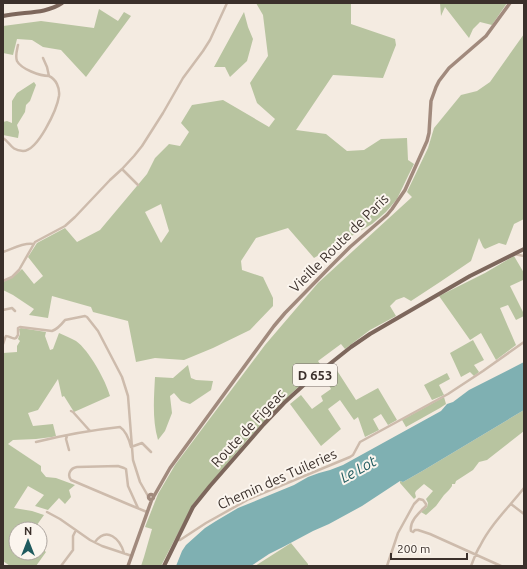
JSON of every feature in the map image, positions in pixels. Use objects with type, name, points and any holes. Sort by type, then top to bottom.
[{"type":"main road","points":[[3,15],[45,8],[57,3]]},
{"type":"main road","points":[[3,15],[43,11],[62,3]]},
{"type":"main road","name":"Route de Figeac","points":[[164,566],[193,507],[264,424],[307,382],[351,347],[371,334],[470,276],[524,249]]},
{"type":"street","points":[[3,281],[12,277],[19,270],[35,242],[65,226],[75,218],[142,146],[183,78],[210,40],[227,3]]},
{"type":"street","name":"Vieille Route de Paris","points":[[151,496],[159,487],[170,468],[274,326],[334,262],[387,215],[398,201],[405,190],[427,141],[431,101],[439,81],[449,68],[486,36],[510,3]]},
{"type":"street","points":[[3,138],[12,147],[22,151],[30,148],[40,139],[51,118],[59,97],[59,91],[54,78],[36,73],[17,61],[16,55],[18,45]]},
{"type":"street","points":[[43,58],[49,76]]},
{"type":"street","points":[[122,169],[138,185]]},
{"type":"street","points":[[3,252],[26,244],[33,244]]},
{"type":"street","points":[[514,254],[524,256]]},
{"type":"street","points":[[3,310],[12,308],[15,310]]},
{"type":"street","points":[[3,344],[6,336],[15,339],[18,335],[18,328],[20,327],[52,331],[56,330],[65,320],[84,316],[87,317],[98,331],[122,377],[128,396],[133,460],[140,482],[146,492],[151,496],[150,506],[128,566]]},
{"type":"street","name":"Chemin des Tuileries","points":[[177,540],[180,540],[206,523],[249,499],[350,457],[353,455],[360,442],[448,394],[484,371],[524,342]]},
{"type":"street","points":[[70,411],[73,412],[90,432]]},
{"type":"street","points":[[36,442],[105,428],[120,427],[123,429],[131,447]]},
{"type":"street","points":[[66,436],[68,450]]},
{"type":"street","points":[[131,447],[142,443],[151,452]]},
{"type":"street","points":[[138,508],[128,486],[126,470],[124,468],[118,466],[73,468],[70,472],[71,480],[138,508],[148,512]]},
{"type":"street","points":[[471,566],[479,546],[489,530],[522,493],[524,488]]},
{"type":"street","points":[[388,566],[398,533],[414,504],[419,499],[424,500],[426,506],[418,513],[410,528],[411,531],[413,532],[418,530],[501,566]]},
{"type":"street","points":[[511,504],[524,514]]},
{"type":"street","points":[[47,512],[102,546],[132,556]]},
{"type":"street","points":[[61,566],[73,550],[73,536],[76,530]]},
{"type":"street","points":[[95,542],[101,535],[104,534],[111,536],[118,541],[125,554]]},
{"type":"green space","points":[[256,3],[351,3],[351,24],[395,39],[396,45],[383,78],[333,75],[296,130],[326,134],[347,151],[364,150],[381,139],[407,138],[408,160],[414,164],[397,199],[386,212],[372,224],[314,258],[288,228],[256,238],[241,261],[242,270],[263,277],[273,298],[273,306],[250,330],[184,360],[155,358],[136,362],[128,321],[93,312],[91,307],[52,296],[48,318],[29,315],[34,309],[3,290],[3,282],[13,277],[22,269],[34,284],[43,276],[28,257],[37,243],[65,228],[77,242],[100,230],[147,174],[155,158],[169,144],[180,146],[189,132],[181,123],[192,105],[223,100],[269,127],[275,119],[257,103],[250,83],[268,56],[263,15]],"holes":[[[161,204],[169,231],[161,243],[145,212]]]},
{"type":"green space","points":[[440,3],[507,3],[492,25],[480,22],[473,29],[469,38],[445,7],[441,16]]},
{"type":"green space","points":[[99,9],[118,21],[124,12],[131,16],[86,77],[61,50],[43,47],[32,40],[17,39],[13,55],[3,53],[3,26],[41,21],[94,28]]},
{"type":"green space","points":[[244,12],[253,39],[247,61],[230,77],[225,67],[214,67]]},
{"type":"green space","points":[[524,34],[524,219],[514,224],[506,245],[499,243],[485,249],[479,238],[471,261],[411,301],[404,297],[396,300],[390,306],[396,316],[370,330],[345,349],[341,344],[318,361],[322,367],[280,404],[247,440],[193,504],[161,566],[141,566],[152,529],[145,527],[158,494],[175,465],[265,345],[318,283],[412,197],[407,192],[428,148],[434,128],[461,95],[477,91],[490,82]]},
{"type":"green space","points":[[34,82],[36,85],[30,101],[26,105],[25,112],[17,125],[19,132],[18,138],[3,135],[3,122],[7,121],[12,123],[12,101],[17,93]]},
{"type":"green space","points":[[514,256],[524,273],[524,281],[523,280],[510,286],[524,316],[516,320],[508,305],[500,308],[516,345],[496,360],[481,333],[470,340],[439,296],[485,273]]},
{"type":"green space","points":[[21,328],[46,332],[45,336],[50,350],[53,349],[59,333],[76,341],[86,351],[96,366],[105,382],[110,396],[74,412],[64,396],[62,397],[58,379],[38,410],[28,413],[33,426],[53,424],[56,436],[13,440],[8,444],[41,466],[41,471],[46,477],[56,478],[75,485],[69,490],[71,497],[65,504],[59,498],[48,510],[35,506],[44,495],[28,486],[14,508],[44,515],[40,521],[8,521],[8,561],[40,561],[36,566],[10,566],[3,561],[3,353],[17,352],[17,346],[20,341],[18,339],[20,334],[19,329]]},
{"type":"green space","points":[[473,340],[484,360],[474,365],[479,372],[474,376],[470,372],[461,377],[450,353]]},
{"type":"green space","points":[[188,365],[191,378],[196,380],[213,381],[211,390],[190,404],[181,401],[174,393],[170,396],[172,413],[165,431],[158,440],[154,417],[155,377],[173,378]]},
{"type":"green space","points":[[336,369],[356,400],[378,388],[397,420],[388,425],[381,414],[373,419],[379,430],[365,437],[358,417],[354,420],[340,400],[328,409],[341,429],[321,446],[290,404],[301,395],[312,409],[323,401],[321,396],[331,389],[325,378]]},
{"type":"green space","points":[[447,373],[450,379],[439,385],[444,395],[432,400],[424,385]]},
{"type":"green space","points":[[444,397],[446,404],[406,427],[402,420]]},
{"type":"green space","points":[[524,410],[524,431],[487,460],[479,462],[473,470],[456,481],[455,484],[452,484],[436,506],[426,515],[421,512],[427,507],[428,503],[426,499],[433,491],[424,484],[416,491],[416,497],[414,499],[400,483],[400,481],[403,482],[424,470]]},
{"type":"green space","points":[[291,543],[308,566],[255,566]]},
{"type":"water","name":"Le Lot","points":[[524,362],[524,410],[424,470],[403,482],[400,481],[362,506],[269,554],[251,566],[176,566],[186,545],[205,528],[238,508],[294,485],[308,477],[343,465],[441,411],[447,404],[453,402],[469,390]]}]
